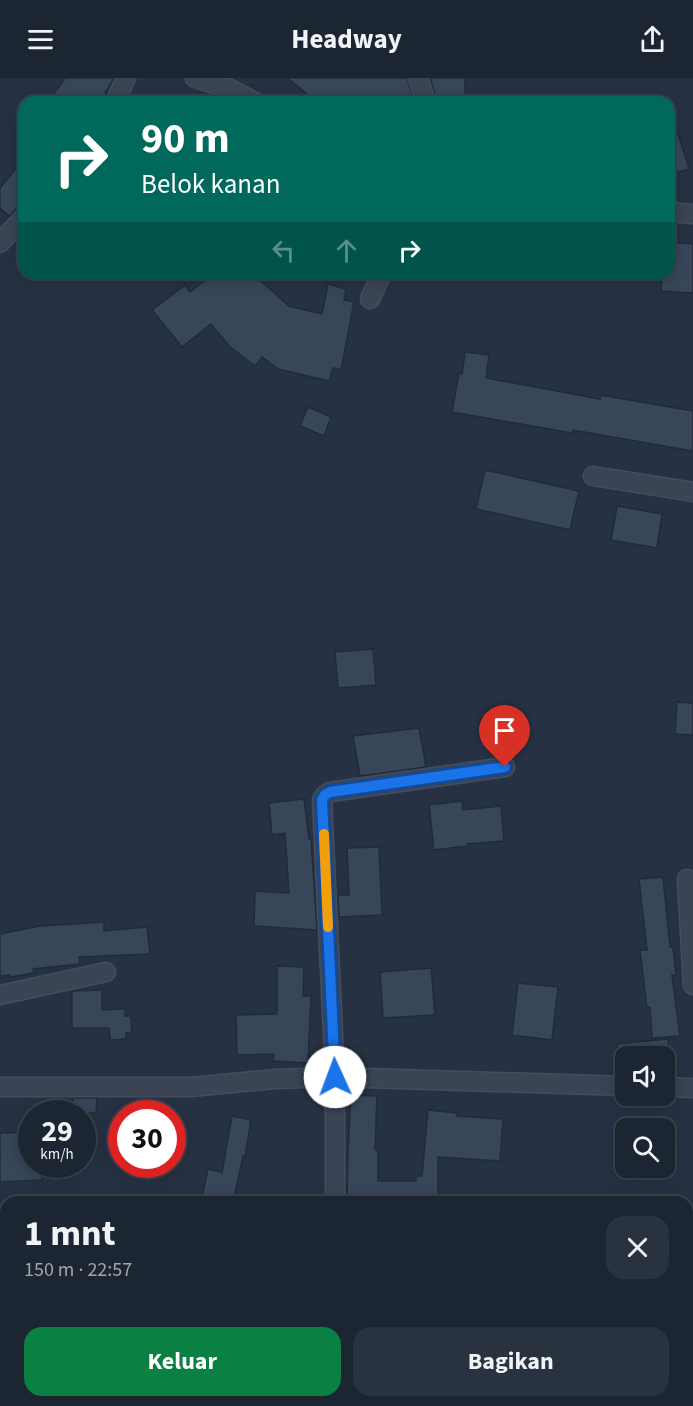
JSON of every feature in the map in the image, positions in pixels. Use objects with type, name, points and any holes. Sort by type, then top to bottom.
[{"type":"street","points":[[118,96],[126,78]]},
{"type":"street","points":[[195,78],[228,88],[243,96]]},
{"type":"street","points":[[418,78],[424,96]]},
{"type":"street","points":[[675,212],[693,214]]},
{"type":"street","points":[[0,243],[18,224]]},
{"type":"street","points":[[370,299],[379,279]]},
{"type":"street","points":[[593,476],[693,492]]},
{"type":"street","points":[[335,1196],[335,1077],[322,800],[330,792],[505,767]]},
{"type":"street","points":[[687,879],[693,985]]},
{"type":"street","points":[[0,995],[106,972]]},
{"type":"street","points":[[0,1087],[191,1087],[275,1079],[335,1077],[615,1086]]},
{"type":"street","points":[[675,1087],[693,1088]]},
{"type":"building","points":[[65,78],[114,78],[104,96],[52,96]]},
{"type":"building","points":[[287,78],[407,78],[413,96],[308,96]]},
{"type":"building","points":[[430,78],[465,78],[465,96],[435,96]]},
{"type":"building","points":[[675,124],[689,169],[675,173]]},
{"type":"building","points":[[18,166],[18,208],[9,216],[0,208],[0,188]]},
{"type":"building","points":[[675,242],[693,244],[693,293],[661,291],[662,279],[675,279]]},
{"type":"building","points":[[207,279],[259,279],[289,306],[322,314],[328,284],[346,289],[344,300],[354,302],[341,370],[333,368],[329,381],[278,369],[262,357],[255,366],[230,347],[211,324],[182,347],[152,310],[185,285],[190,292]]},
{"type":"building","points":[[465,352],[489,355],[486,378],[600,399],[600,395],[693,411],[693,451],[452,412]]},
{"type":"building","points":[[308,407],[331,417],[324,436],[300,426]]},
{"type":"building","points":[[485,470],[579,491],[570,530],[476,509]]},
{"type":"building","points":[[617,506],[662,514],[657,548],[611,540]]},
{"type":"building","points":[[373,649],[376,685],[338,688],[335,652]]},
{"type":"building","points":[[677,702],[693,703],[693,735],[675,734]]},
{"type":"building","points":[[419,728],[426,767],[360,776],[353,736]]},
{"type":"building","points":[[304,799],[309,839],[311,839],[317,930],[254,926],[255,891],[289,893],[285,833],[272,835],[269,803]]},
{"type":"building","points":[[462,801],[463,810],[501,806],[504,841],[434,850],[429,805]]},
{"type":"building","points":[[379,847],[382,915],[339,917],[338,895],[349,895],[347,848]]},
{"type":"building","points":[[663,877],[670,947],[673,947],[676,975],[672,975],[680,1036],[652,1038],[650,1007],[647,1008],[640,950],[647,950],[639,879]]},
{"type":"building","points":[[104,922],[104,931],[147,927],[150,954],[79,957],[80,964],[33,969],[34,973],[10,977],[10,975],[0,976],[0,934],[40,926]]},
{"type":"building","points":[[277,966],[304,967],[303,996],[311,996],[308,1063],[273,1061],[274,1054],[237,1055],[236,1015],[277,1014]]},
{"type":"building","points":[[431,968],[435,1015],[383,1018],[380,972]]},
{"type":"building","points":[[518,983],[558,987],[552,1040],[512,1035]]},
{"type":"building","points":[[102,990],[102,1010],[125,1009],[125,1016],[131,1016],[132,1033],[126,1033],[126,1039],[110,1040],[109,1028],[72,1028],[72,991]]},
{"type":"building","points":[[668,1039],[668,1046],[617,1046],[617,1044]]},
{"type":"building","points":[[351,1095],[377,1096],[375,1150],[378,1150],[378,1181],[416,1181],[416,1176],[422,1176],[428,1110],[457,1113],[457,1116],[503,1119],[500,1161],[438,1157],[438,1196],[347,1196]]},
{"type":"building","points":[[73,1098],[97,1098],[96,1113],[96,1100],[73,1100]]},
{"type":"building","points":[[232,1116],[251,1120],[245,1157],[243,1156],[234,1196],[202,1196],[208,1169],[222,1172]]},
{"type":"building","points":[[18,1132],[18,1178],[42,1178],[42,1180],[0,1182],[0,1133]]},
{"type":"slow traffic","points":[[324,834],[328,927]]},
{"type":"route","points":[[335,1077],[322,800],[330,792],[505,767]]}]
